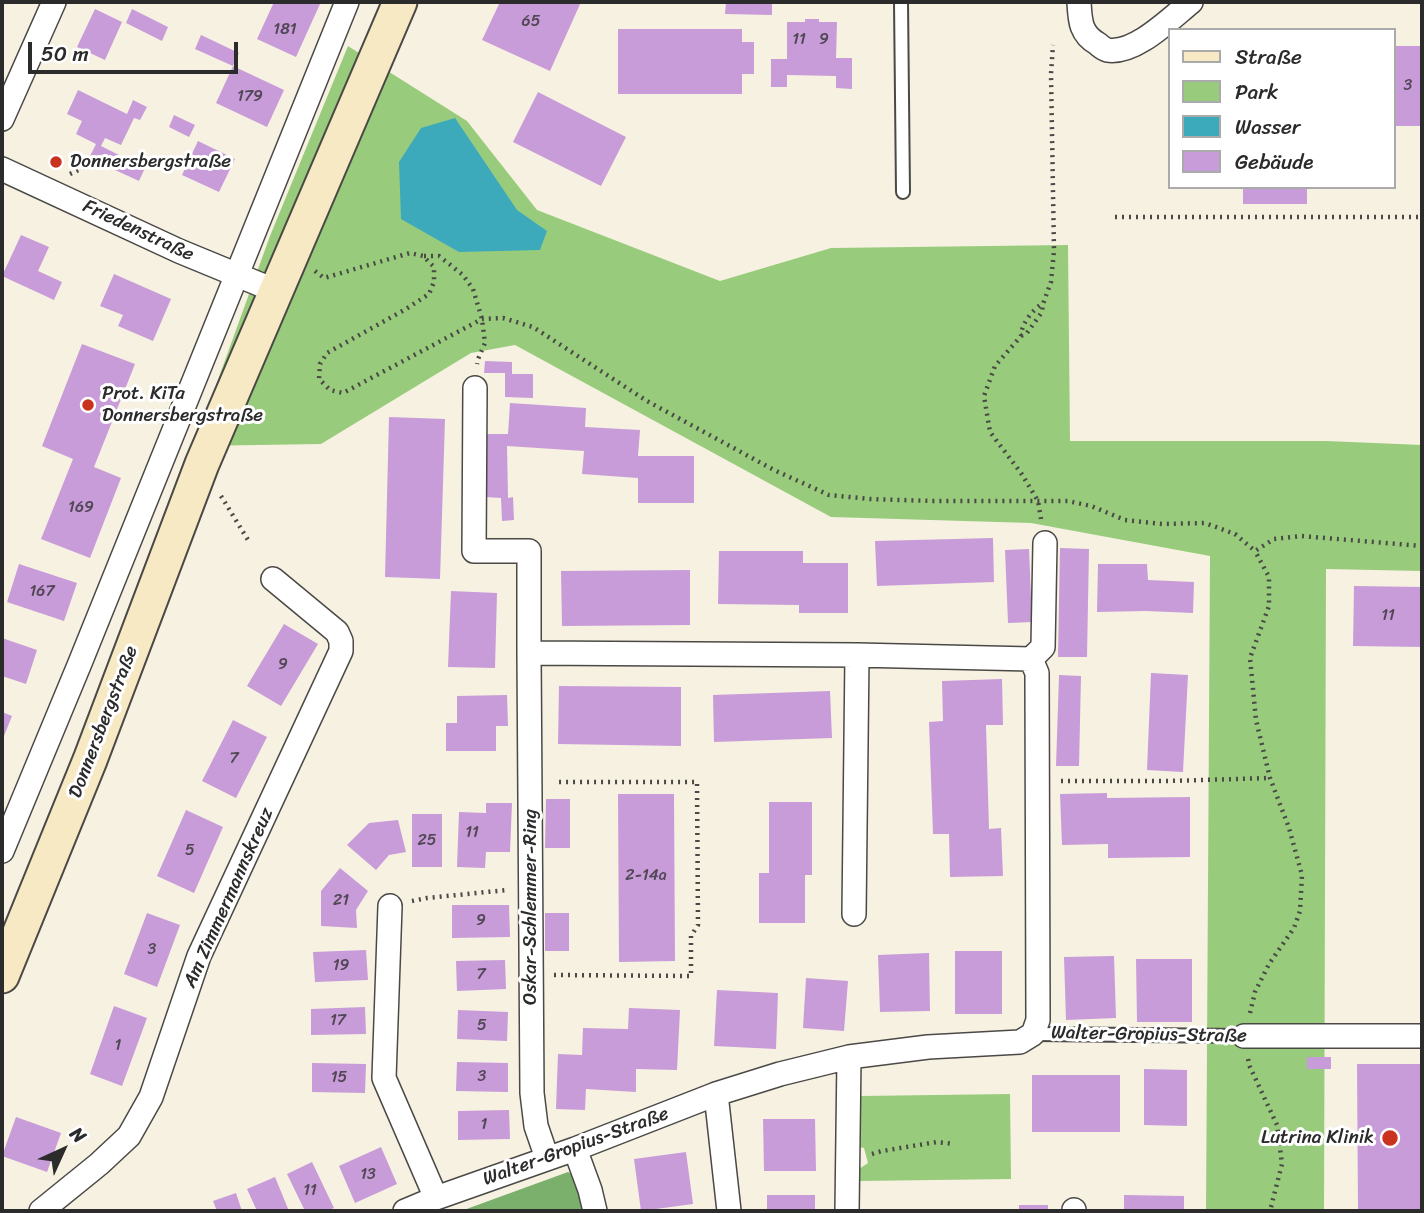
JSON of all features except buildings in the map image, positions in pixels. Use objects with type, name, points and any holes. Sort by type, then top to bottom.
[{"type":"main road","name":"Donnersbergstraße","points":[[2,976],[90,760],[202,464],[400,2]]},
{"type":"street","points":[[2,119],[54,2]]},
{"type":"street","points":[[2,851],[347,2]]},
{"type":"street","points":[[1079,2],[1080,24],[1091,41],[1107,50],[1129,48],[1148,37],[1191,2]]},
{"type":"street","name":"Friedenstraße","points":[[2,169],[179,251],[276,291]]},
{"type":"street","name":"Oskar-Schlemmer-Ring","points":[[475,388],[474,551],[528,551],[532,1093],[536,1126],[547,1158]]},
{"type":"street","points":[[529,653],[1031,659],[1043,647],[1045,543]]},
{"type":"street","name":"Am Zimmermannskreuz","points":[[41,1211],[129,1136],[151,1097],[200,956],[341,651],[337,632],[273,579]]},
{"type":"street","points":[[854,914],[857,656]]},
{"type":"street","points":[[1031,659],[1037,673],[1038,1020],[1033,1034]]},
{"type":"street","points":[[390,906],[384,1078],[436,1198]]},
{"type":"street","name":"Walter-Gropius-Straße","points":[[405,1211],[716,1094],[780,1074],[849,1057],[928,1047],[1020,1042],[1033,1034]]},
{"type":"street","name":"Walter-Gropius-Straße","points":[[1244,1036],[1422,1036]]},
{"type":"street","points":[[847,1211],[849,1057]]},
{"type":"street","points":[[716,1094],[729,1211]]},
{"type":"street","points":[[575,1149],[595,1211]]},
{"type":"lane","points":[[901,2],[903,192]]},
{"type":"lane","name":"Walter-Gropius-Straße","points":[[1033,1034],[1244,1036]]},
{"type":"path","points":[[1038,501],[990,432],[984,396],[995,366],[1021,336],[1021,329],[1036,307],[1042,304],[1051,282],[1054,251],[1051,74],[1054,45]]},
{"type":"path","points":[[1115,217],[1422,217]]},
{"type":"path","points":[[309,265],[324,278],[410,253],[439,256],[463,275],[473,289],[482,319],[485,343]]},
{"type":"path","points":[[423,256],[434,267],[434,282],[429,294],[327,353],[320,364],[319,379],[330,390],[343,393],[482,319],[503,318],[533,327],[647,401],[774,470],[829,495],[870,499],[1068,501],[1091,506],[1125,520],[1162,524],[1205,523],[1235,534],[1255,551],[1269,578],[1269,606],[1250,658],[1256,720],[1270,778],[1289,828],[1302,875],[1300,911],[1294,928],[1269,964],[1255,992],[1244,1036],[1250,1067],[1277,1125],[1282,1164],[1270,1211]]},
{"type":"path","points":[[217,489],[248,540]]},
{"type":"path","points":[[1255,551],[1274,539],[1301,536],[1422,546]]},
{"type":"path","points":[[1037,781],[1270,778]]},
{"type":"path","points":[[530,782],[697,782],[698,912],[698,925],[691,936],[691,976],[531,975]]},
{"type":"path","points":[[390,906],[427,898],[531,887]]},
{"type":"path","points":[[848,1161],[882,1151],[937,1142],[954,1144]]},
{"type":"green space","points":[[348,46],[467,121],[537,210],[720,281],[831,248],[1068,245],[1070,441],[1326,441],[1422,445],[1422,571],[1326,569],[1324,1211],[1206,1211],[1210,556],[1031,523],[831,517],[515,345],[471,353],[321,444],[194,446],[270,236]]},
{"type":"green space","points":[[1010,1094],[1011,1179],[859,1181],[859,1169],[868,1163],[864,1148],[859,1147],[860,1096]]},
{"type":"green space","points":[[568,1172],[577,1177],[586,1211],[461,1211]]},
{"type":"water","points":[[455,118],[517,210],[547,231],[540,250],[459,252],[401,219],[399,162],[421,128]]},
{"type":"place","name":"Donnersbergstraße","points":[[56,162]]},
{"type":"place","name":"Prot. KiTa Donnersbergstraße","points":[[88,405]]},
{"type":"place","name":"Lutrina Klinik","points":[[1390,1138]]}]
